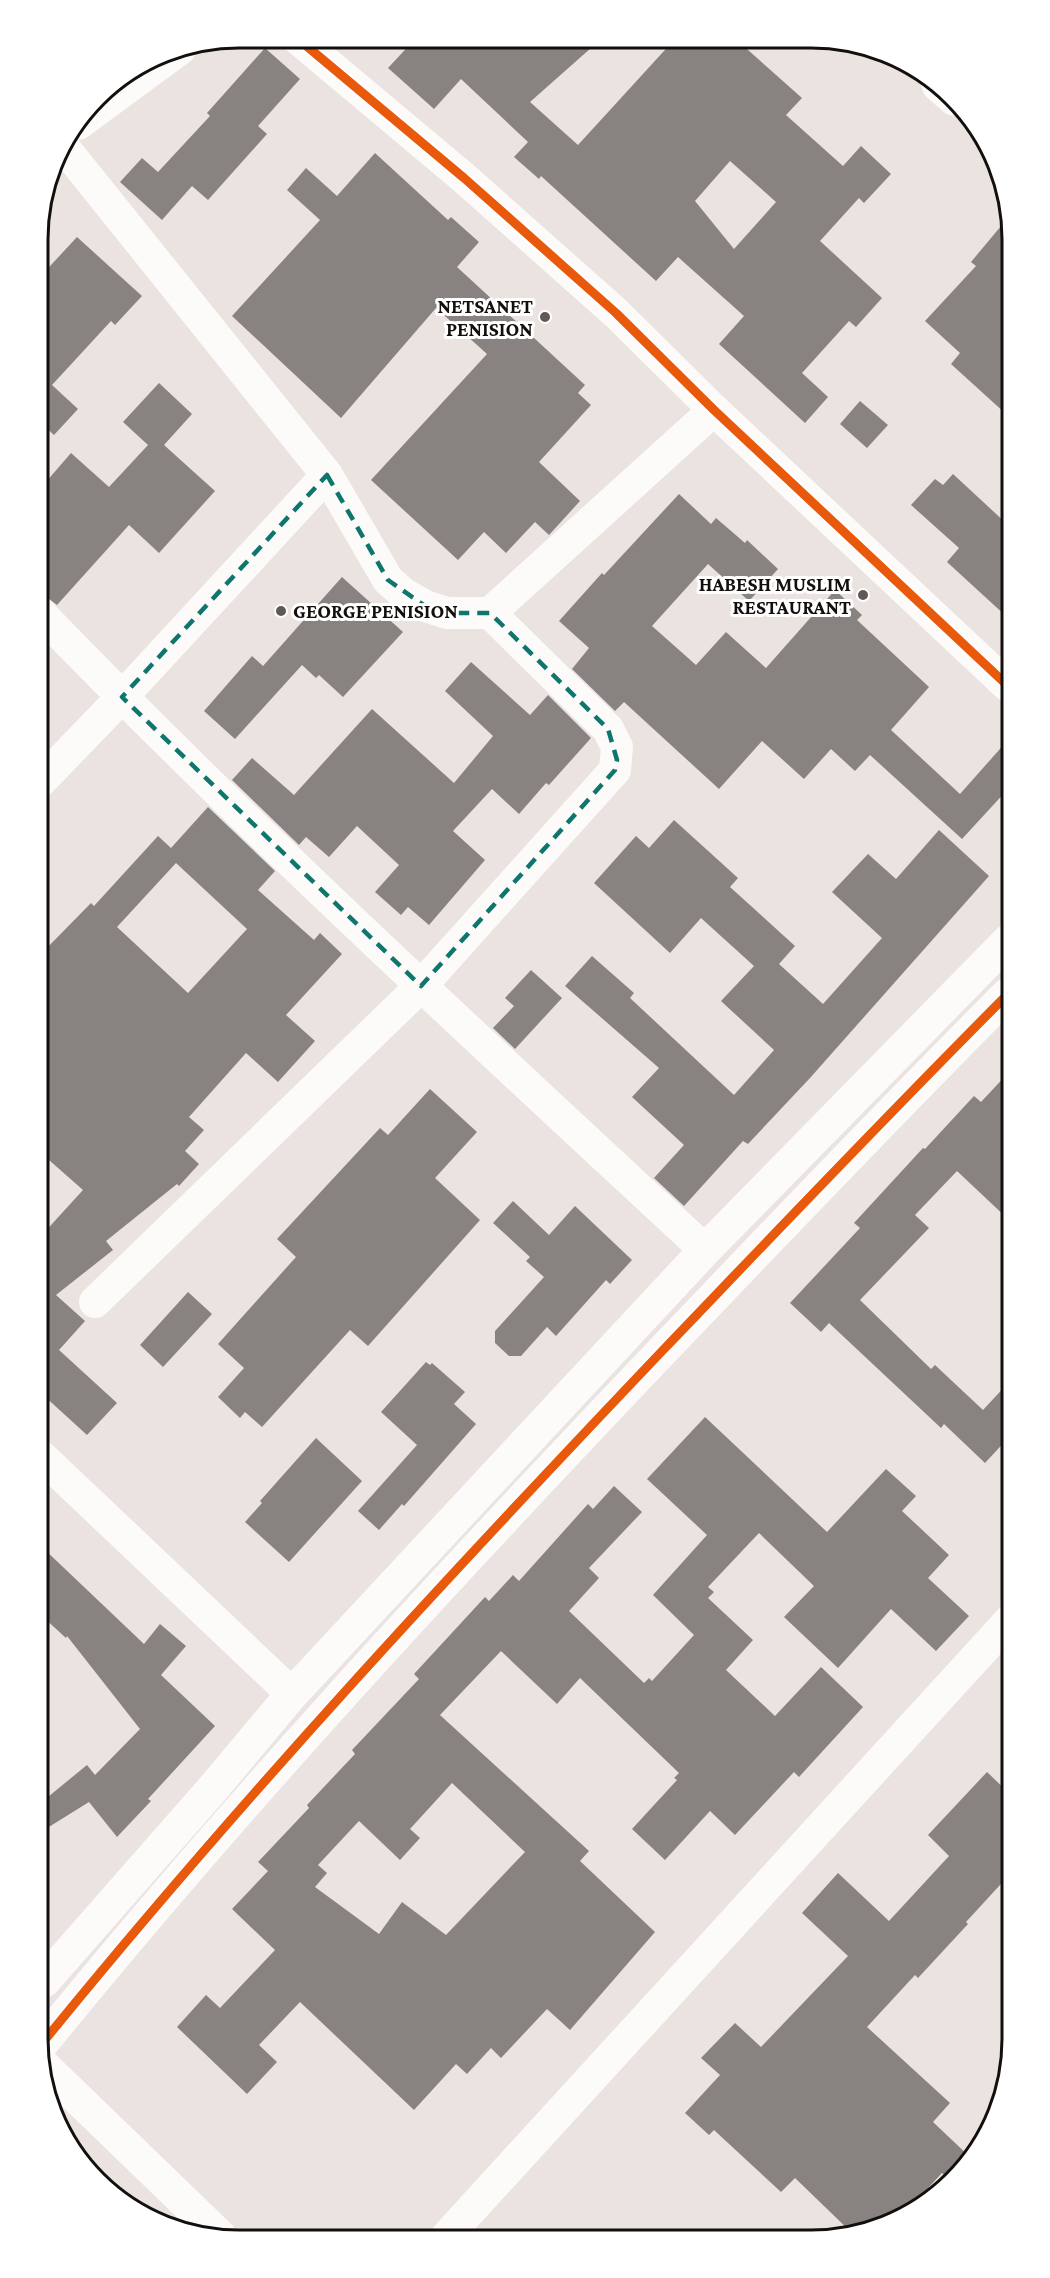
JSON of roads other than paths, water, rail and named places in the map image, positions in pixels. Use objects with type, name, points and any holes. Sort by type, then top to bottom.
[{"type":"street","points":[[309,48],[464,178],[616,313],[714,410],[1002,680]]},
{"type":"street","points":[[102,107],[152,70]]},
{"type":"street","points":[[68,153],[327,475],[388,580],[425,606],[447,613],[490,613],[714,410]]},
{"type":"street","points":[[48,774],[327,475]]},
{"type":"street","points":[[95,1302],[421,986],[615,770],[617,760],[615,739],[608,729],[490,613]]},
{"type":"street","points":[[48,621],[122,697],[421,986],[705,1250]]},
{"type":"street","points":[[48,1976],[215,1786],[292,1694],[705,1250],[1002,947]]},
{"type":"street","points":[[48,2036],[115,1954],[276,1767],[444,1583],[903,1098],[1002,1000]]},
{"type":"street","points":[[48,1463],[292,1694]]},
{"type":"street","points":[[452,2230],[1002,1629]]},
{"type":"street","points":[[52,2074],[211,2228]]},
{"type":"place","name":"NETSANET PENISION","points":[[545,317]]},
{"type":"place","name":"HABESH MUSLIM RESTAURANT","points":[[863,595]]},
{"type":"place","name":"GEORGE PENISION","points":[[281,611]]}]
